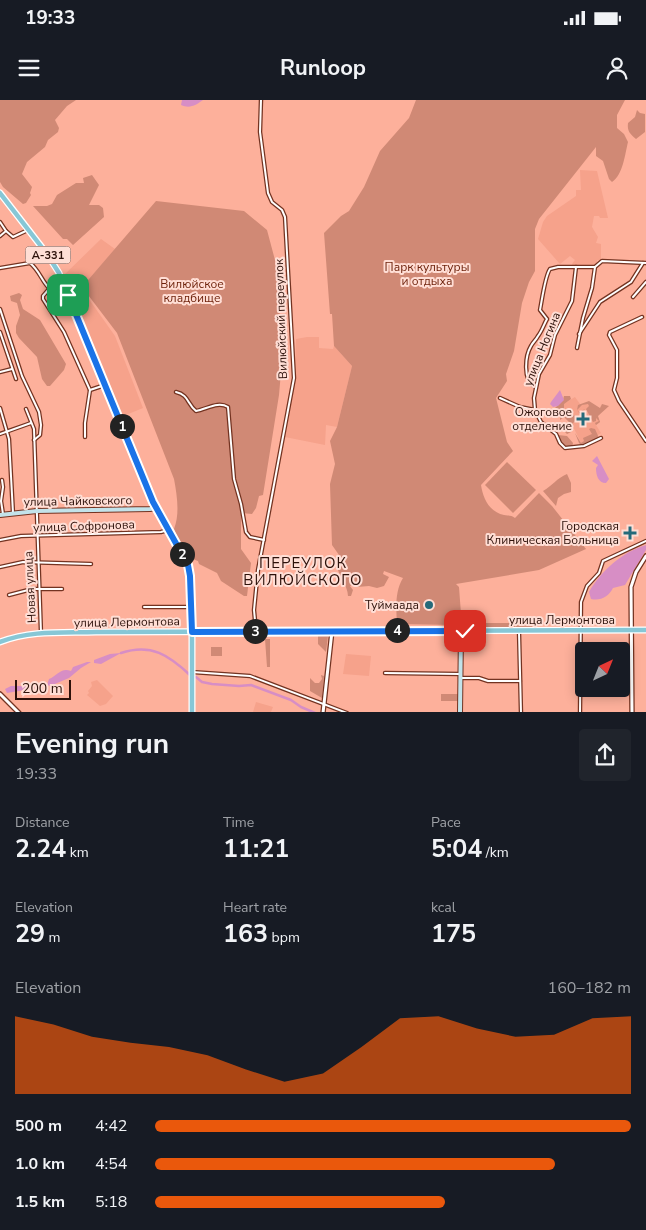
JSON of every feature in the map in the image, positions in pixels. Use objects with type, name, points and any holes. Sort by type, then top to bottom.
[{"type":"main road","name":"А-331","points":[[0,194],[55,266],[156,508],[188,565],[192,632]]},
{"type":"main road","name":"улица Чайковского","points":[[2,514],[37,511],[150,510],[156,508]]},
{"type":"main road","name":"улица Лермонтова","points":[[0,642],[22,635],[41,633],[646,630]]},
{"type":"main road","points":[[460,712],[461,631]]},
{"type":"main road","points":[[192,632],[192,712]]},
{"type":"street","name":"Вилюйский переулок","points":[[256,631],[255,589],[294,378],[286,217],[282,210],[272,202],[268,193],[260,132],[261,100]]},
{"type":"street","points":[[0,222],[13,238],[28,230]]},
{"type":"street","points":[[0,236],[6,231]]},
{"type":"street","points":[[577,348],[592,288],[595,267],[602,260],[645,263]]},
{"type":"street","points":[[0,268],[30,263],[49,289],[58,294],[68,295]]},
{"type":"street","points":[[579,334],[600,302],[631,282],[645,263]]},
{"type":"street","points":[[535,386],[528,379],[527,358],[530,347],[540,334],[547,319],[540,310],[545,290],[546,274],[552,267],[595,267]]},
{"type":"street","name":"улица Ногина","points":[[535,410],[535,386],[539,374],[550,355],[555,335],[572,302],[576,267]]},
{"type":"street","points":[[633,296],[640,291],[646,282]]},
{"type":"street","points":[[49,289],[43,296],[43,299],[64,332],[90,390],[85,437]]},
{"type":"street","points":[[0,309],[22,376],[40,416],[42,425],[40,435],[34,440],[26,409]]},
{"type":"street","points":[[642,318],[610,332],[609,335],[617,350],[614,390],[646,440]]},
{"type":"street","points":[[0,332],[16,379]]},
{"type":"street","points":[[0,372],[13,368]]},
{"type":"street","points":[[90,390],[105,384]]},
{"type":"street","points":[[176,392],[186,396],[196,411],[220,404],[228,407],[234,479],[246,532],[250,537],[264,540]]},
{"type":"street","points":[[500,398],[520,407],[535,410],[540,422],[556,434],[560,443],[565,448],[584,446],[601,438]]},
{"type":"street","points":[[0,408],[8,432],[13,513]]},
{"type":"street","points":[[0,434],[31,423]]},
{"type":"street","name":"Новая улица","points":[[34,440],[41,633]]},
{"type":"street","points":[[2,480],[2,514]]},
{"type":"street","name":"улица Софронова","points":[[0,540],[36,535],[161,532],[168,530]]},
{"type":"street","points":[[580,642],[580,602],[589,584],[599,573],[603,561],[646,541]]},
{"type":"street","points":[[632,712],[630,630],[632,580],[646,556]]},
{"type":"street","points":[[0,567],[23,562],[91,564]]},
{"type":"street","points":[[9,594],[39,588],[62,588]]},
{"type":"street","points":[[144,607],[191,607]]},
{"type":"street","points":[[323,712],[332,631]]},
{"type":"street","points":[[519,631],[521,712]]},
{"type":"street","points":[[192,672],[250,676],[347,712]]},
{"type":"street","points":[[385,673],[460,676],[488,681],[521,680]]},
{"type":"street","points":[[0,694],[19,712]]},
{"type":"street","points":[[580,712],[581,698]]},
{"type":"shaded area","points":[[182,100],[203,100],[187,107],[181,105]]},
{"type":"shaded area","points":[[580,170],[597,171],[608,218],[594,216],[592,227],[598,237],[596,243],[601,244],[601,260],[597,260],[599,262],[594,266],[573,267],[572,264],[575,260],[570,256],[560,264],[538,239],[543,222],[547,216],[576,196],[576,190],[581,190]]},
{"type":"shaded area","points":[[101,239],[115,249],[81,288],[115,336],[143,408],[121,417],[62,277]]},
{"type":"shaded area","points":[[319,337],[319,348],[333,349],[334,346],[352,366],[337,427],[326,425],[325,445],[285,437],[295,380],[296,339]]},
{"type":"shaded area","points":[[560,390],[564,400],[558,406],[553,407],[550,404]]},
{"type":"shaded area","name":"Ожоговое отделение","points":[[575,397],[582,405],[589,402],[600,422],[596,425],[601,433],[582,445],[563,406],[563,404]]},
{"type":"shaded area","points":[[597,456],[609,479],[606,483],[601,482],[598,478],[596,468],[598,465],[592,461]]},
{"type":"shaded area","points":[[646,545],[646,550],[625,585],[613,588],[604,598],[591,599],[589,592],[613,563],[629,552]]},
{"type":"shaded area","points":[[121,653],[101,664],[94,663],[94,660],[110,654]]},
{"type":"shaded area","points":[[346,654],[371,656],[369,676],[343,674]]},
{"type":"shaded area","points":[[91,662],[69,678],[50,686],[47,685],[49,679],[59,672],[64,670],[71,671],[73,667]]},
{"type":"shaded area","points":[[97,680],[113,696],[106,704],[100,706],[87,695],[92,686],[91,682]]},
{"type":"shaded area","points":[[11,686],[42,687],[7,693],[5,689]]},
{"type":"shaded area","points":[[256,702],[273,707],[271,712],[253,712]]},
{"type":"green space","points":[[0,100],[76,100],[67,106],[55,120],[59,128],[58,132],[48,140],[45,147],[27,162],[22,174],[32,187],[31,195],[26,203],[23,204],[3,187],[0,182]]},
{"type":"green space","name":"Парк культуры и отдыха","points":[[416,100],[625,100],[617,115],[617,128],[624,134],[628,142],[625,158],[616,179],[612,182],[609,179],[603,161],[596,156],[596,147],[539,219],[535,229],[535,271],[522,303],[514,351],[506,374],[507,381],[496,398],[507,442],[513,451],[481,485],[485,499],[494,511],[515,518],[539,493],[552,506],[586,549],[539,570],[456,584],[459,587],[461,614],[452,625],[397,624],[397,594],[403,578],[384,571],[383,574],[389,577],[384,586],[377,588],[353,585],[350,586],[353,590],[351,596],[348,596],[338,570],[337,560],[339,555],[332,545],[330,484],[335,464],[330,441],[337,427],[352,366],[334,346],[324,233],[341,216],[349,211],[364,187],[380,151],[409,118]]},
{"type":"green space","points":[[637,110],[645,114],[645,132],[636,139],[629,132],[628,123],[635,117]]},
{"type":"green space","points":[[92,175],[99,185],[89,205],[99,205],[103,208],[104,217],[73,245],[67,239],[63,239],[33,206],[52,204],[57,195],[76,183],[84,183],[83,178]]},
{"type":"green space","name":"Вилюйское кладбище","points":[[156,201],[244,211],[267,230],[275,260],[283,349],[279,395],[263,495],[259,496],[256,508],[252,514],[241,513],[241,549],[251,563],[247,596],[221,581],[217,573],[199,564],[198,561],[186,552],[180,543],[174,529],[177,498],[174,479],[117,333],[82,287]]},
{"type":"green space","points":[[19,293],[22,295],[20,300],[23,309],[40,320],[66,364],[64,370],[50,386],[47,386],[42,379],[37,357],[16,333],[16,326],[20,315],[17,303],[11,301],[10,296]]},
{"type":"green space","points":[[564,396],[570,396],[571,399],[564,404],[564,409],[571,416],[574,415],[578,418],[573,423],[571,432],[567,434],[565,432],[569,430],[571,424],[564,417],[560,420],[560,416],[553,410],[563,400]]},
{"type":"green space","points":[[589,401],[600,408],[602,404],[609,406],[598,416],[600,422],[596,425],[595,423],[599,421],[596,418],[596,421],[593,422],[586,409],[589,406],[588,404],[582,405],[577,410],[578,405]]},
{"type":"green space","points":[[589,429],[595,429],[599,438],[582,446],[575,433],[581,443],[584,441],[583,438],[592,434]]},
{"type":"green space","points":[[558,435],[567,436],[573,443],[572,447],[566,447],[562,444]]},
{"type":"green space","points":[[507,462],[536,490],[513,513],[485,485]]},
{"type":"green space","points":[[567,474],[571,483],[571,492],[558,498],[556,506],[543,491]]},
{"type":"green space","points":[[468,623],[532,623],[532,627],[468,627]]},
{"type":"green space","points":[[318,636],[328,636],[326,652],[318,644]]},
{"type":"green space","points":[[265,639],[270,639],[270,667],[267,667]]},
{"type":"green space","points":[[211,647],[222,647],[222,656],[211,656]]},
{"type":"green space","points":[[321,675],[324,676],[322,698],[310,691],[310,678],[315,683],[319,683],[322,679]]},
{"type":"green space","points":[[441,694],[459,694],[459,701],[441,701]]},
{"type":"waterway","points":[[121,653],[132,650],[151,650],[175,662],[191,676]]},
{"type":"waterway","points":[[196,677],[202,682],[212,684],[251,685],[291,700],[313,712]]},
{"type":"place","name":"Ожоговое отделение","points":[[583,419]]},
{"type":"place","name":"Городская Клиническая Больница","points":[[630,533]]},
{"type":"place","name":"Туймаада","points":[[429,605]]},
{"type":"district","name":"ПЕРЕУЛОК ВИЛЮЙСКОГО","points":[[303,572]]},
{"type":"route","points":[[68,295],[153,502],[188,565],[192,632],[465,631]]}]
